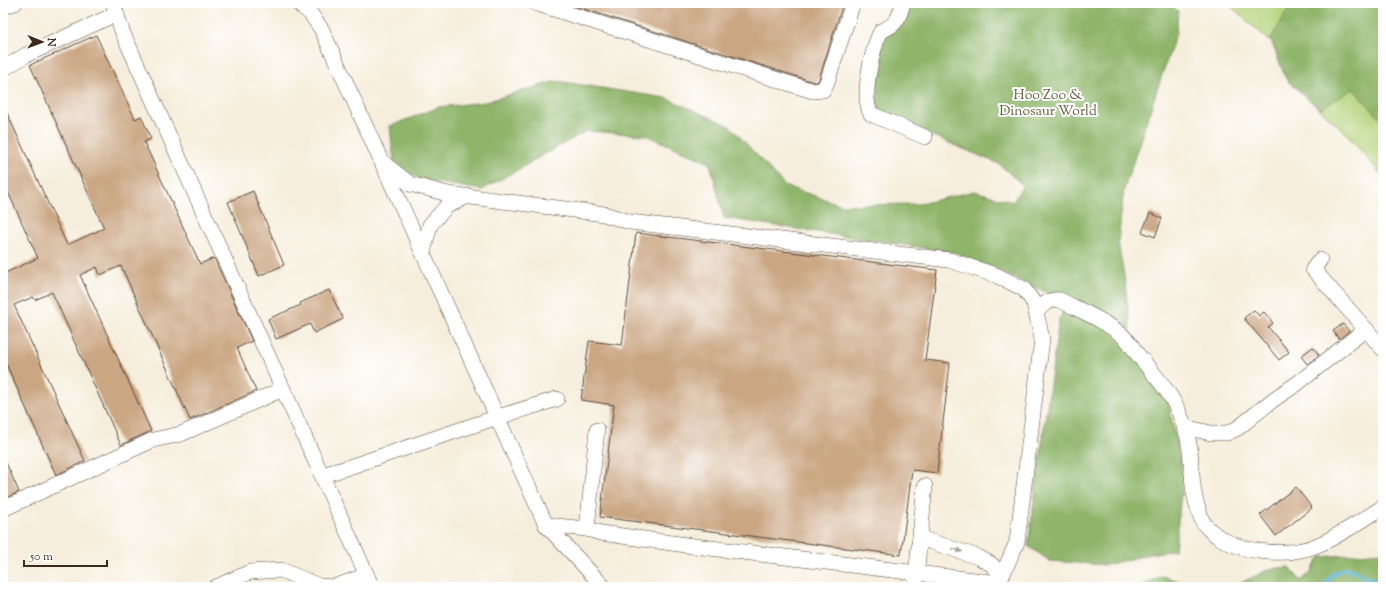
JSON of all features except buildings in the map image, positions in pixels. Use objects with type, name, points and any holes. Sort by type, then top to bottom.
[{"type":"street","points":[[3,7],[15,3]]},
{"type":"street","points":[[535,3],[813,91],[824,90],[828,82],[853,3]]},
{"type":"street","points":[[902,3],[897,20],[890,27],[881,31],[876,40],[866,94],[867,108],[871,114],[925,137]]},
{"type":"street","points":[[300,4],[310,13],[322,30],[546,525],[604,587]]},
{"type":"street","points":[[3,69],[26,55],[115,9],[122,31],[370,581],[334,587],[319,586],[281,570],[250,572],[216,587]]},
{"type":"street","points":[[382,162],[410,184],[448,194],[604,214],[630,222],[949,260],[998,276],[1024,289],[1060,300],[1102,322],[1128,340],[1136,353],[1161,383],[1176,408],[1184,426],[1190,452],[1192,480],[1197,504],[1204,524],[1223,540],[1240,547],[1277,552],[1290,552],[1306,549],[1320,544],[1383,507]]},
{"type":"street","points":[[423,252],[430,225],[447,206],[468,196]]},
{"type":"street","points":[[1320,260],[1314,269],[1383,349]]},
{"type":"street","points":[[999,582],[1016,542],[1042,339],[1034,303],[1024,289]]},
{"type":"street","points":[[1036,312],[1047,302],[1055,299]]},
{"type":"street","points":[[1184,426],[1211,433],[1227,432],[1238,428],[1366,329]]},
{"type":"street","points":[[3,509],[153,440],[181,434],[283,389]]},
{"type":"street","points":[[322,475],[557,399]]},
{"type":"street","points":[[588,529],[597,430]]},
{"type":"street","points":[[916,580],[925,486]]},
{"type":"street","points":[[546,525],[588,529],[601,533],[916,580],[999,582]]},
{"type":"street","points":[[920,538],[978,557],[991,564],[999,582]]},
{"type":"green space","name":"Hoo Zoo & Dinosaur World","points":[[894,3],[1167,3],[1178,11],[1176,33],[1124,189],[1118,242],[1125,282],[1131,338],[1167,396],[1183,476],[1175,550],[1155,553],[1106,565],[1050,561],[1028,546],[1059,319],[1069,302],[957,253],[724,218],[710,163],[646,135],[586,131],[482,190],[421,180],[394,164],[390,126],[439,107],[485,102],[556,81],[666,98],[730,126],[785,186],[842,205],[920,204],[974,191],[1013,202],[1023,185],[999,164],[879,113],[871,81]]},
{"type":"green space","points":[[1227,3],[1383,3],[1383,173],[1380,173],[1343,130],[1286,79],[1272,43]]},
{"type":"green space","points":[[1292,3],[1383,3],[1383,121],[1353,89],[1320,109],[1286,79],[1271,39]]},
{"type":"green space","points":[[1383,552],[1383,587],[1238,587],[1239,584],[1269,569],[1289,567],[1301,581],[1311,572],[1320,557]]},
{"type":"green space","points":[[1161,576],[1179,581],[1187,587],[1139,587]]},
{"type":"waterway","points":[[1324,587],[1332,575],[1345,568],[1351,569],[1370,579],[1383,579]]}]
